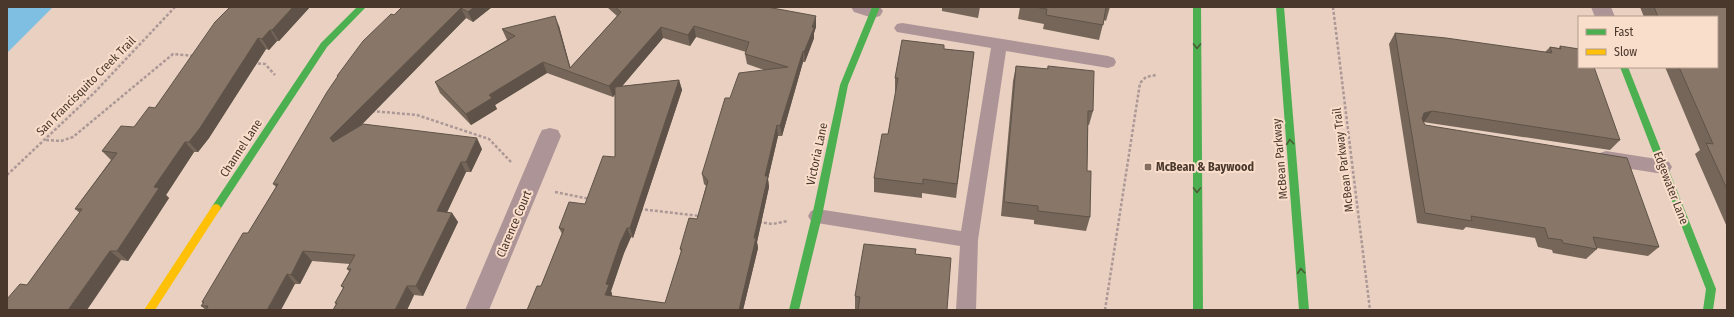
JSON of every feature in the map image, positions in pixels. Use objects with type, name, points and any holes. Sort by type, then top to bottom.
[{"type":"street","name":"Channel Lane","points":[[150,310],[324,45],[362,7]]},
{"type":"street","points":[[1197,7],[1198,310]]},
{"type":"street","name":"McBean Parkway","points":[[1280,7],[1304,310]]},
{"type":"street","name":"Victoria Lane","points":[[794,310],[817,216],[844,85],[870,8]]},
{"type":"street","name":"Edgewater Lane","points":[[1624,68],[1711,289],[1708,310]]},
{"type":"street","name":"Clarence Court","points":[[476,310],[550,136]]},
{"type":"lane","points":[[902,28],[1108,62]]},
{"type":"lane","points":[[966,310],[969,240],[999,44]]},
{"type":"lane","points":[[1593,156],[1663,167]]},
{"type":"lane","points":[[817,216],[969,240]]},
{"type":"path","name":"San Francisquito Creek Trail","points":[[7,174],[46,140],[154,31],[175,7]]},
{"type":"path","name":"McBean Parkway Trail","points":[[1333,7],[1370,310]]},
{"type":"path","points":[[46,140],[61,141],[73,137],[173,54],[196,56]]},
{"type":"path","points":[[250,62],[265,64]]},
{"type":"path","points":[[1105,310],[1140,83],[1146,77],[1156,75]]},
{"type":"water","points":[[7,7],[53,7],[7,53]]},
{"type":"building","points":[[230,7],[293,7],[262,39],[258,38],[200,128],[189,142],[185,142],[154,187],[159,188],[117,251],[110,251],[68,310],[7,310],[7,299],[20,284],[27,285],[82,209],[75,209],[117,153],[102,151],[121,126],[134,127],[149,107],[155,108],[215,22]]},
{"type":"building","points":[[402,7],[474,7],[468,12],[461,8],[330,138],[333,142],[363,124],[477,138],[466,162],[461,162],[437,211],[452,213],[416,286],[407,286],[395,310],[333,310],[337,303],[335,303],[344,287],[341,286],[351,269],[347,269],[355,255],[303,251],[291,275],[287,274],[267,310],[206,310],[208,306],[201,306],[204,302],[202,302],[243,233],[248,233],[278,184],[273,184],[337,76],[363,41],[391,14],[394,15]]},
{"type":"building","points":[[615,7],[767,7],[816,16],[812,27],[814,28],[804,52],[803,51],[780,126],[777,125],[765,176],[768,176],[754,238],[756,238],[739,310],[527,310],[537,286],[541,286],[564,229],[559,228],[569,202],[585,204],[603,156],[615,157],[615,87],[679,80],[630,228],[627,228],[620,243],[606,284],[609,285],[605,295],[665,303],[682,249],[680,249],[689,218],[697,219],[708,181],[702,174],[725,98],[730,98],[739,73],[788,67],[745,54],[749,42],[694,26],[688,35],[661,27],[609,86],[543,62],[489,95],[492,98],[466,114],[435,82],[515,36],[502,29],[555,16],[570,68],[621,12]]},
{"type":"building","points":[[1034,7],[1106,7],[1103,25],[1046,15],[1047,9]]},
{"type":"building","points":[[1654,7],[1727,7],[1727,189],[1706,143],[1713,144],[1679,68],[1718,68],[1718,16],[1658,16]]},
{"type":"building","points":[[1395,33],[1446,38],[1552,53],[1550,47],[1561,49],[1560,46],[1578,49],[1578,68],[1594,68],[1620,140],[1432,111],[1424,113],[1422,119],[1425,125],[1627,158],[1659,247],[1593,237],[1597,249],[1563,243],[1562,240],[1548,238],[1545,228],[1471,216],[1472,221],[1425,213]]},
{"type":"building","points":[[902,40],[944,45],[944,49],[974,52],[957,184],[923,179],[923,184],[874,178],[882,134],[888,134],[898,78],[895,78]]},
{"type":"building","points":[[1016,66],[1048,69],[1048,66],[1094,71],[1093,111],[1088,111],[1087,171],[1091,171],[1090,217],[1038,211],[1038,206],[1004,202]]},
{"type":"building","points":[[864,244],[916,249],[915,254],[951,258],[947,310],[858,310],[860,297],[855,296]]},
{"type":"traffic: fast","points":[[216,208],[324,45],[362,7]]},
{"type":"traffic: fast","points":[[794,310],[817,216],[844,85],[876,7]]},
{"type":"traffic: fast","points":[[1197,7],[1198,310]]},
{"type":"traffic: fast","points":[[1280,7],[1304,310]]},
{"type":"traffic: fast","points":[[1624,68],[1711,289],[1708,310]]},
{"type":"traffic: slow","points":[[149,310],[216,208]]},
{"type":"place","name":"McBean & Baywood","points":[[1148,167]]}]
